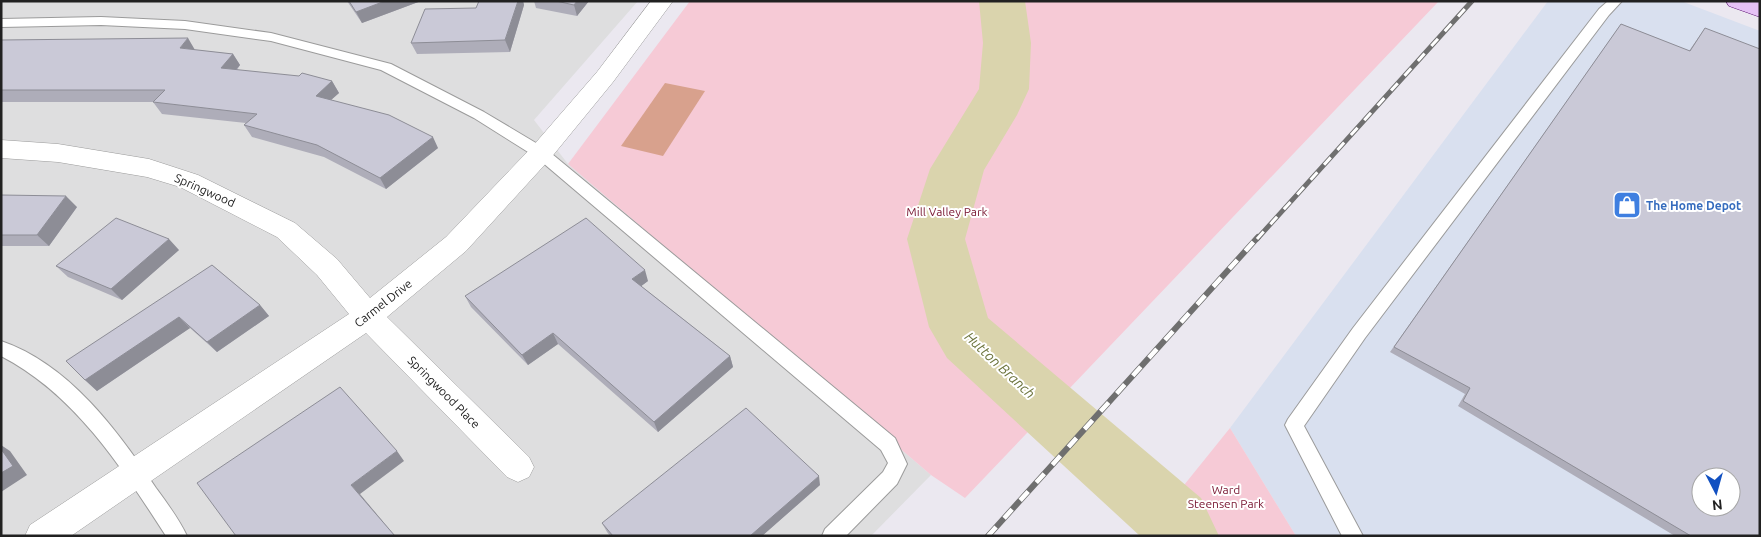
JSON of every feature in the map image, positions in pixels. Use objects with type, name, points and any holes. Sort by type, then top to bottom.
[{"type":"main road","points":[[1737,1],[1760,10]]},
{"type":"street","name":"Carmel Drive","points":[[42,536],[368,316],[456,244],[541,153],[605,77],[662,1]]},
{"type":"street","name":"Springwood","points":[[1,149],[85,157],[148,168],[189,181],[286,230],[328,267],[368,316]]},
{"type":"street","name":"Springwood Place","points":[[368,316],[518,468]]},
{"type":"lane","points":[[1353,536],[1294,425],[1371,317],[1604,12],[1616,1]]},
{"type":"lane","points":[[1,22],[101,21],[185,25],[271,37],[386,67],[479,115],[541,153],[888,444],[898,464],[890,478],[832,536]]},
{"type":"lane","points":[[1,348],[16,354],[62,386],[136,472],[177,536]]},
{"type":"shaded area","points":[[1,1],[638,1],[534,120],[568,164],[931,475],[871,536],[1,536]]},
{"type":"shaded area","points":[[1548,1],[1681,1],[1760,31],[1760,536],[1296,536],[1230,428]]},
{"type":"shaded area","points":[[665,83],[705,91],[663,156],[621,146]]},
{"type":"green space","name":"Mill Valley Park","points":[[690,1],[1439,1],[965,498],[931,475],[568,164]]},
{"type":"green space","name":"Ward Steensen Park","points":[[1230,428],[1296,536],[1143,536]]},
{"type":"building","points":[[349,1],[385,1],[356,12]]},
{"type":"building","points":[[479,1],[518,1],[505,40],[411,43],[425,9],[476,8]]},
{"type":"building","points":[[556,1],[577,1],[574,5]]},
{"type":"building","name":"The Home Depot","points":[[1621,24],[1690,51],[1705,28],[1760,49],[1760,536],[1691,536],[1463,401],[1470,388],[1394,347]]},
{"type":"building","points":[[188,38],[180,48],[233,54],[221,68],[299,76],[302,73],[332,81],[316,96],[389,115],[433,137],[380,178],[317,145],[244,125],[257,114],[153,102],[165,90],[1,90],[1,40]]},
{"type":"building","points":[[1,195],[66,196],[37,235],[1,235]]},
{"type":"building","points":[[116,218],[169,239],[111,289],[56,266]]},
{"type":"building","points":[[586,218],[645,270],[632,279],[730,356],[654,422],[553,333],[522,355],[465,296]]},
{"type":"building","points":[[212,265],[260,305],[207,342],[179,317],[85,380],[66,361]]},
{"type":"building","points":[[340,387],[397,451],[351,485],[395,536],[236,536],[197,483]]},
{"type":"building","points":[[746,408],[819,476],[750,536],[613,536],[602,523]]},
{"type":"building","points":[[1,449],[13,466],[1,473]]},
{"type":"waterway","name":"Hutton Branch","points":[[1002,1],[1007,43],[1004,89],[991,115],[957,169],[936,239],[960,327],[969,340],[1176,522],[1183,536]]},
{"type":"railway","points":[[1257,239],[1472,1]]},
{"type":"railway","points":[[988,536],[1258,237]]},
{"type":"place","name":"The Home Depot","points":[[1627,205]]}]
